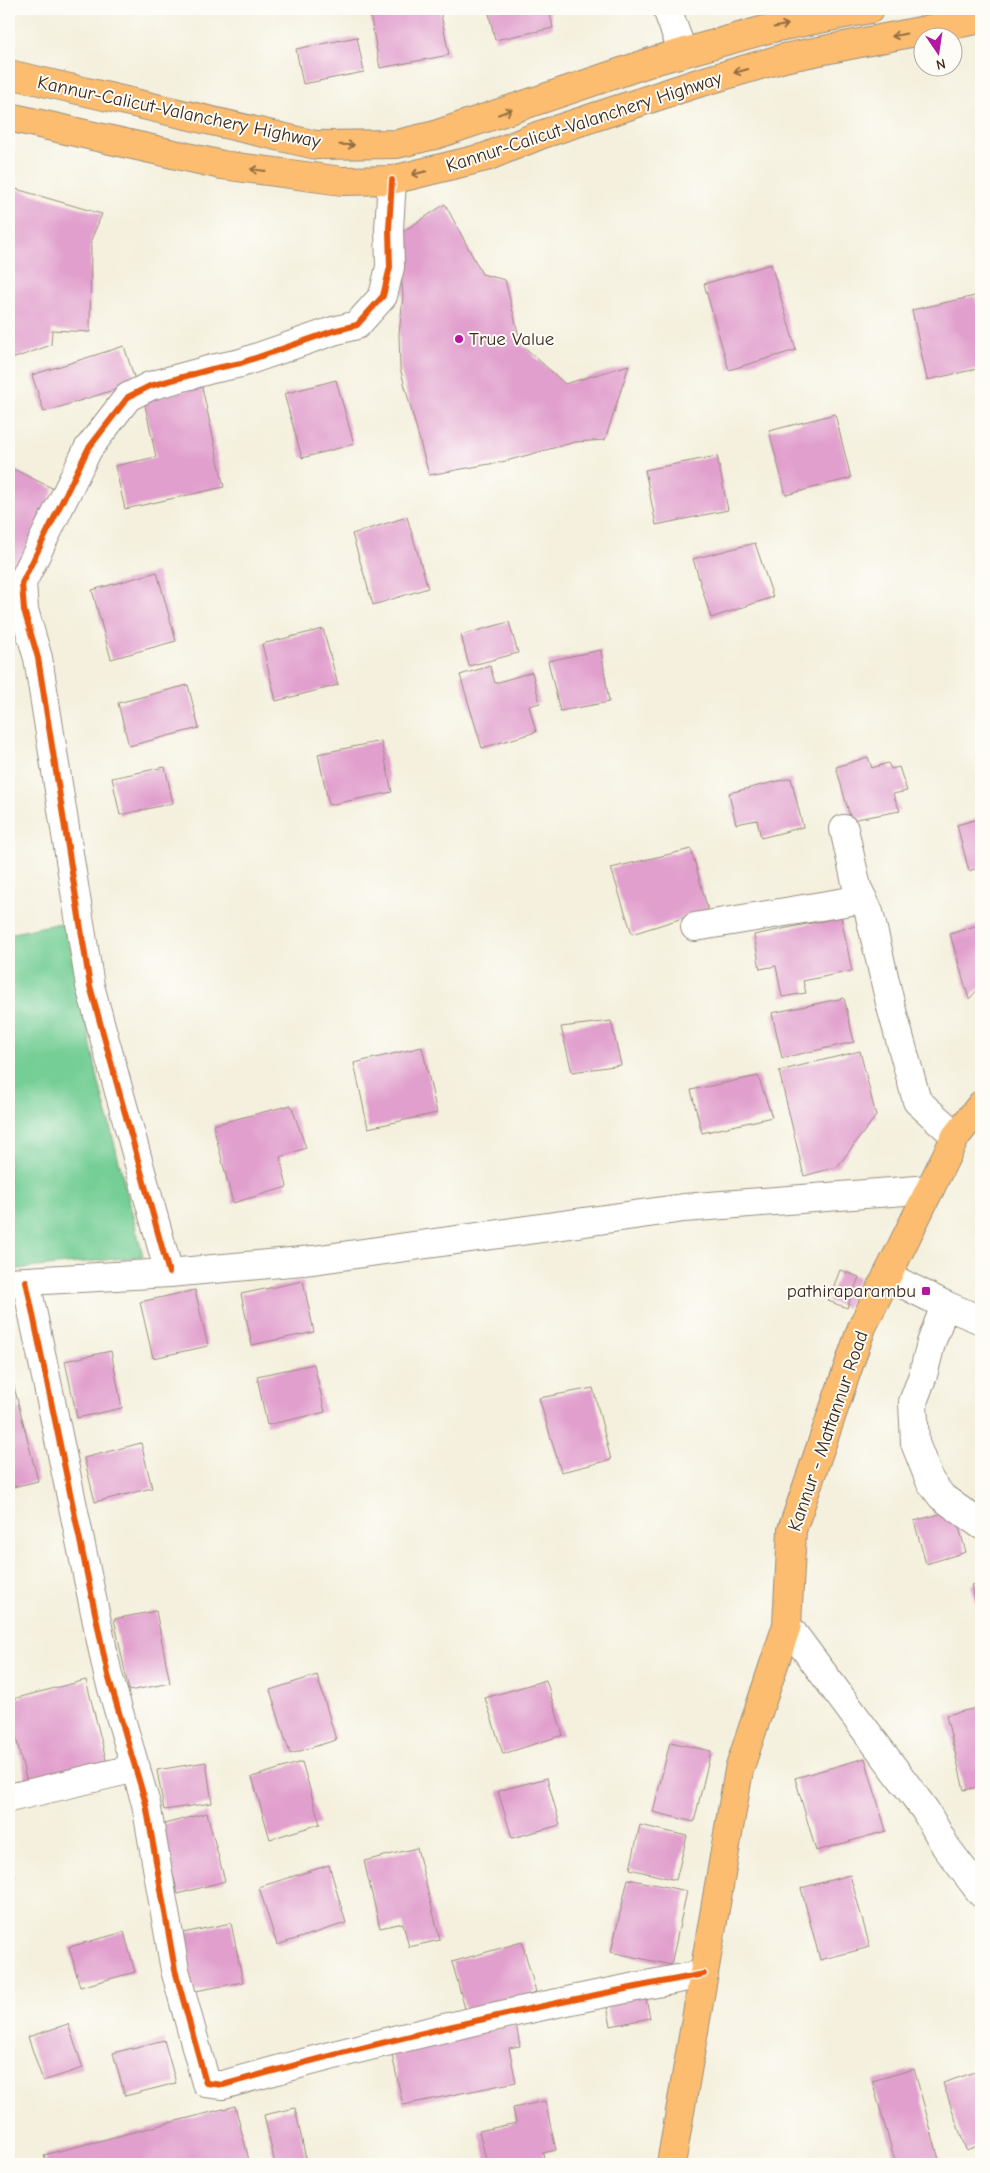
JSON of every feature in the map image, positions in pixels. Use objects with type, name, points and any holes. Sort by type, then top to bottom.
[{"type":"main road","name":"Kannur-Calicut-Valanchery Highway","points":[[9,74],[316,145],[397,144],[435,136],[683,53],[768,29],[870,9]]},
{"type":"main road","name":"Kannur-Calicut-Valanchery Highway","points":[[9,117],[222,165],[342,181],[392,180],[486,157],[540,135],[695,84],[784,58],[981,19]]},
{"type":"main road","points":[[683,53],[695,84]]},
{"type":"main road","name":"Kannur - Mattannur Road","points":[[671,2164],[739,1770],[787,1625],[792,1530],[862,1327],[956,1136],[981,1105]]},
{"type":"street","points":[[667,9],[683,53]]},
{"type":"street","points":[[169,1273],[90,986],[38,658],[24,610],[22,583],[88,449],[128,397],[150,386],[212,368],[241,363],[333,330],[357,325],[383,296],[390,268],[389,229],[392,180]]},
{"type":"street","points":[[844,829],[857,887],[869,912],[891,1007],[917,1101],[956,1136]]},
{"type":"street","points":[[695,927],[863,899]]},
{"type":"street","points":[[704,1974],[577,1998],[338,2053],[223,2085],[206,2083],[175,1970],[146,1804],[108,1675],[17,1281],[169,1273],[313,1260],[684,1208],[930,1189]]},
{"type":"street","points":[[887,1276],[981,1320]]},
{"type":"street","points":[[946,1305],[931,1343],[923,1375],[913,1402],[912,1423],[915,1443],[930,1481],[942,1497],[981,1525]]},
{"type":"street","points":[[787,1625],[925,1810],[946,1847],[981,1893]]},
{"type":"street","points":[[9,1798],[136,1768]]},
{"type":"green space","points":[[65,922],[99,1083],[143,1256],[9,1270],[9,934]]},
{"type":"building","points":[[369,9],[440,9],[449,55],[380,68]]},
{"type":"building","points":[[488,9],[549,9],[553,28],[495,40]]},
{"type":"building","points":[[357,37],[364,72],[303,84],[296,49]]},
{"type":"building","points":[[9,187],[102,214],[91,240],[90,332],[52,330],[51,345],[12,359],[9,344],[9,296],[12,295],[12,265],[9,265]]},
{"type":"building","name":"True Value","points":[[445,204],[482,274],[505,280],[521,344],[565,384],[629,365],[605,440],[575,442],[506,461],[429,475],[400,368],[399,334],[403,297],[398,235]]},
{"type":"building","points":[[771,264],[796,350],[729,370],[704,284]]},
{"type":"building","points":[[975,296],[981,323],[981,368],[927,380],[912,310]]},
{"type":"building","points":[[124,346],[136,383],[44,412],[32,375]]},
{"type":"building","points":[[336,380],[354,444],[302,458],[284,394]]},
{"type":"building","points":[[202,387],[224,487],[125,509],[115,466],[156,457],[144,400]]},
{"type":"building","points":[[835,414],[851,478],[786,495],[769,431]]},
{"type":"building","points":[[717,456],[728,510],[656,525],[645,470]]},
{"type":"building","points":[[9,467],[54,489],[9,582]]},
{"type":"building","points":[[407,517],[428,588],[373,605],[352,534]]},
{"type":"building","points":[[755,543],[773,597],[711,618],[693,559]]},
{"type":"building","points":[[157,572],[176,641],[111,659],[92,590]]},
{"type":"building","points":[[509,622],[518,653],[469,666],[461,635]]},
{"type":"building","points":[[323,629],[338,685],[276,701],[262,644]]},
{"type":"building","points":[[601,650],[609,702],[560,711],[548,661]]},
{"type":"building","points":[[490,666],[495,683],[532,672],[540,703],[529,706],[536,732],[482,748],[460,675]]},
{"type":"building","points":[[188,685],[199,728],[129,746],[118,703]]},
{"type":"building","points":[[381,741],[392,792],[329,805],[318,754]]},
{"type":"building","points":[[868,757],[872,768],[888,763],[891,769],[899,767],[907,791],[893,794],[900,811],[851,820],[836,767]]},
{"type":"building","points":[[165,767],[173,803],[120,815],[112,778]]},
{"type":"building","points":[[791,778],[803,827],[761,838],[757,820],[736,824],[729,793]]},
{"type":"building","points":[[981,818],[981,867],[969,871],[957,825]]},
{"type":"building","points":[[691,849],[708,910],[632,934],[611,868]]},
{"type":"building","points":[[841,917],[852,971],[803,981],[806,993],[782,997],[776,966],[760,969],[754,935]]},
{"type":"building","points":[[981,924],[981,986],[969,999],[950,934]]},
{"type":"building","points":[[844,998],[854,1042],[782,1058],[772,1013]]},
{"type":"building","points":[[611,1021],[621,1065],[572,1072],[561,1027]]},
{"type":"building","points":[[422,1047],[437,1113],[368,1128],[354,1063]]},
{"type":"building","points":[[860,1051],[876,1116],[837,1167],[804,1176],[779,1071]]},
{"type":"building","points":[[758,1076],[772,1117],[702,1133],[691,1090]]},
{"type":"building","points":[[291,1105],[306,1148],[280,1157],[287,1187],[233,1203],[213,1125]]},
{"type":"building","points":[[840,1270],[859,1277],[847,1308],[828,1301]]},
{"type":"building","points":[[303,1281],[314,1332],[252,1345],[241,1294]]},
{"type":"building","points":[[195,1290],[208,1346],[153,1358],[140,1302]]},
{"type":"building","points":[[111,1351],[122,1408],[77,1418],[65,1361]]},
{"type":"building","points":[[314,1364],[325,1412],[267,1425],[257,1376]]},
{"type":"building","points":[[9,1367],[38,1481],[9,1488]]},
{"type":"building","points":[[593,1388],[611,1460],[561,1472],[539,1398]]},
{"type":"building","points":[[141,1443],[152,1488],[95,1502],[84,1458]]},
{"type":"building","points":[[954,1510],[966,1552],[926,1564],[914,1521]]},
{"type":"building","points":[[981,1582],[981,1618],[971,1585]]},
{"type":"building","points":[[156,1611],[170,1683],[129,1691],[114,1619]]},
{"type":"building","points":[[317,1675],[336,1740],[290,1754],[270,1690]]},
{"type":"building","points":[[86,1680],[107,1763],[27,1783],[9,1708],[9,1700]]},
{"type":"building","points":[[546,1680],[563,1735],[503,1754],[485,1698]]},
{"type":"building","points":[[981,1707],[981,1786],[964,1790],[946,1715]]},
{"type":"building","points":[[670,1742],[711,1751],[694,1822],[653,1812]]},
{"type":"building","points":[[865,1758],[886,1831],[816,1851],[795,1778]]},
{"type":"building","points":[[206,1762],[212,1803],[164,1810],[157,1770]]},
{"type":"building","points":[[302,1762],[320,1824],[270,1839],[252,1777]]},
{"type":"building","points":[[547,1778],[560,1825],[512,1838],[498,1791]]},
{"type":"building","points":[[207,1813],[225,1881],[178,1894],[160,1825]]},
{"type":"building","points":[[640,1825],[687,1836],[676,1880],[630,1869]]},
{"type":"building","points":[[417,1848],[440,1940],[409,1947],[403,1923],[380,1928],[364,1861]]},
{"type":"building","points":[[9,1853],[15,1878],[9,1879]]},
{"type":"building","points":[[329,1865],[346,1923],[277,1945],[259,1887]]},
{"type":"building","points":[[850,1875],[870,1947],[820,1960],[801,1888]]},
{"type":"building","points":[[628,1879],[687,1891],[671,1965],[611,1952]]},
{"type":"building","points":[[231,1923],[243,1982],[190,1992],[178,1934]]},
{"type":"building","points":[[124,1932],[135,1972],[80,1987],[69,1947]]},
{"type":"building","points":[[522,1942],[536,1992],[466,2012],[452,1962]]},
{"type":"building","points":[[645,1993],[650,2018],[611,2026],[606,2001]]},
{"type":"building","points":[[68,2024],[83,2068],[43,2081],[28,2037]]},
{"type":"building","points":[[516,2024],[520,2046],[509,2048],[516,2082],[403,2105],[391,2050]]},
{"type":"building","points":[[164,2040],[176,2083],[125,2096],[113,2053]]},
{"type":"building","points":[[914,2069],[940,2163],[896,2164],[872,2081]]},
{"type":"building","points":[[981,2070],[981,2145],[966,2150],[943,2083]]},
{"type":"building","points":[[545,2101],[556,2150],[543,2153],[545,2164],[487,2164],[479,2131],[516,2123],[513,2108]]},
{"type":"building","points":[[235,2106],[250,2164],[47,2164],[44,2155]]},
{"type":"building","points":[[295,2108],[306,2159],[275,2164],[264,2115]]},
{"type":"cycle path","points":[[169,1273],[90,986],[38,658],[24,610],[22,583],[88,449],[128,397],[150,386],[241,363],[333,331],[357,325],[383,296],[390,267],[389,229],[392,180]]},
{"type":"cycle path","points":[[26,1281],[108,1675],[146,1804],[175,1970],[206,2083],[223,2085],[342,2053],[462,2024],[704,1974]]},
{"type":"place","name":"True Value","points":[[459,339]]},
{"type":"place","name":"pathiraparambu","points":[[926,1291]]}]
